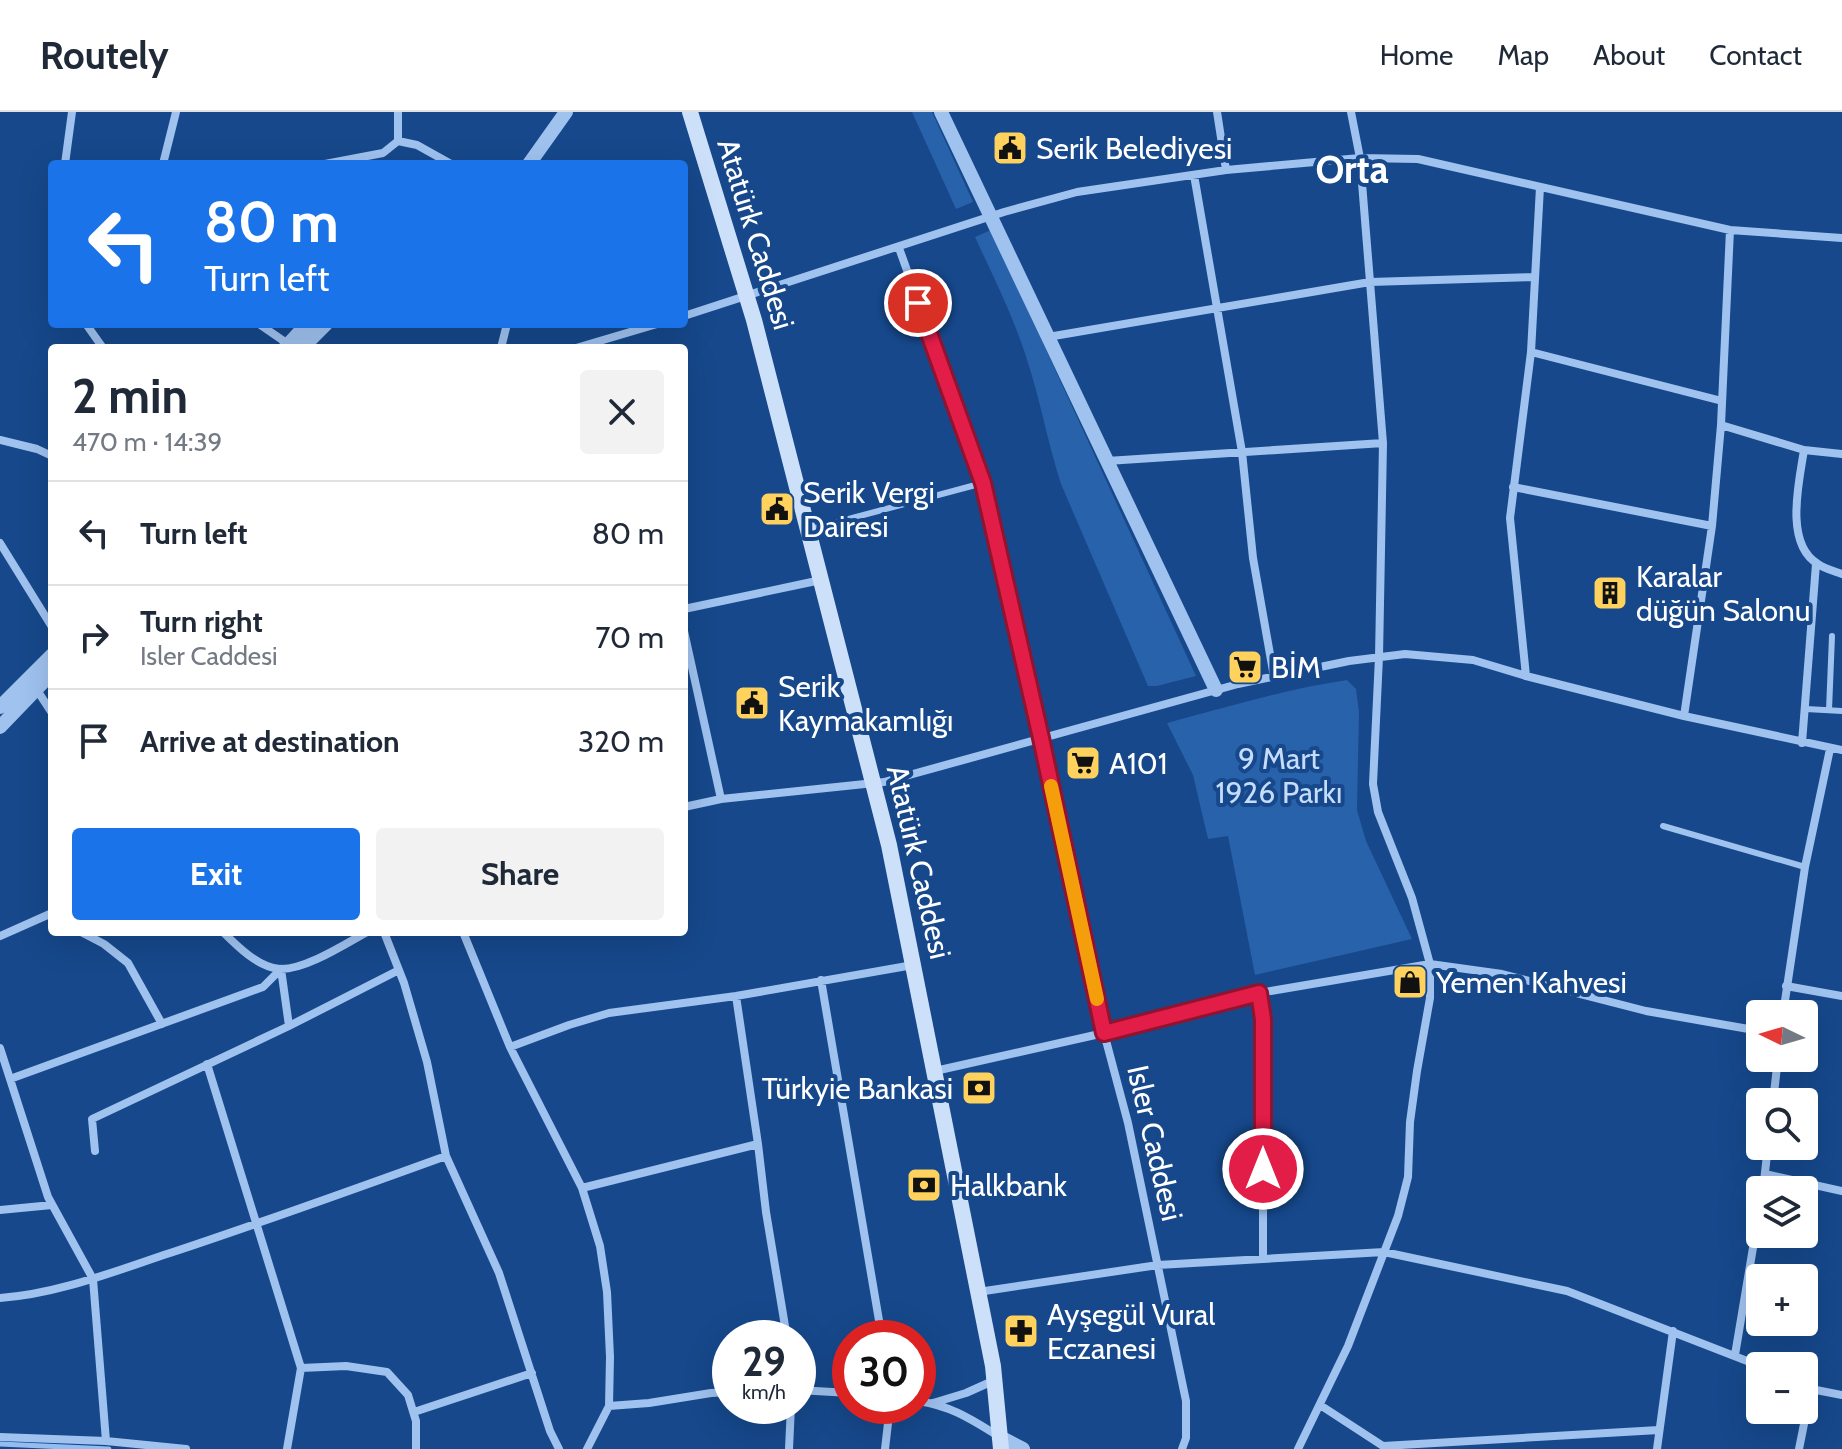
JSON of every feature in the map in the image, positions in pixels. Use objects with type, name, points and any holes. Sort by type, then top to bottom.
[{"type":"main road","name":"Atatürk Caddesi","points":[[690,112],[746,297],[889,845],[995,1380],[1001,1443]]},
{"type":"street","points":[[66,160],[72,112]]},
{"type":"street","points":[[164,160],[176,112]]},
{"type":"street","points":[[398,112],[398,141]]},
{"type":"street","points":[[532,160],[566,112]]},
{"type":"street","points":[[941,112],[1216,690]]},
{"type":"street","points":[[1217,112],[1226,170]]},
{"type":"street","points":[[1298,1449],[1348,1346],[1398,1216],[1408,1177],[1410,1122],[1430,998],[1430,964],[1412,898],[1378,812],[1373,784],[1383,443],[1360,158],[1351,112]]},
{"type":"street","points":[[346,160],[383,153],[398,141]]},
{"type":"street","points":[[398,141],[417,145],[444,160]]},
{"type":"street","points":[[688,315],[992,216],[1077,192],[1226,170],[1360,158],[1418,159],[1730,230],[1842,238]]},
{"type":"street","points":[[1194,175],[1242,452],[1253,558],[1274,677]]},
{"type":"street","points":[[1526,676],[1510,518],[1531,352],[1540,187]]},
{"type":"street","points":[[1684,716],[1712,526],[1721,425],[1730,230]]},
{"type":"street","name":"Isler Caddesi","points":[[899,248],[983,483],[1158,1265],[1186,1401],[1186,1438],[1182,1449]]},
{"type":"street","points":[[1048,337],[1370,282],[1535,277]]},
{"type":"street","points":[[265,328],[288,344]]},
{"type":"street","points":[[296,344],[320,328]]},
{"type":"street","points":[[590,344],[644,328]]},
{"type":"street","points":[[611,338],[612,344]]},
{"type":"street","points":[[1531,352],[1722,401]]},
{"type":"street","points":[[1721,425],[1804,450],[1842,454]]},
{"type":"street","points":[[0,440],[48,454]]},
{"type":"street","points":[[1107,461],[1383,443]]},
{"type":"street","points":[[1804,450],[1797,495],[1796,530],[1816,564],[1842,574]]},
{"type":"street","points":[[1513,487],[1712,526]]},
{"type":"street","points":[[0,543],[5,562],[48,621]]},
{"type":"street","points":[[1802,743],[1816,564]]},
{"type":"street","points":[[688,608],[822,580]]},
{"type":"street","points":[[688,649],[721,799]]},
{"type":"street","points":[[688,806],[721,799],[884,782],[1216,690],[1349,661],[1405,654],[1473,660],[1684,716],[1842,750]]},
{"type":"street","points":[[0,727],[48,661]]},
{"type":"street","points":[[0,707],[48,675]]},
{"type":"street","points":[[33,684],[48,707]]},
{"type":"street","points":[[1784,1000],[1805,867],[1830,749]]},
{"type":"street","points":[[0,936],[48,916]]},
{"type":"street","points":[[89,936],[128,963],[162,1024]]},
{"type":"street","points":[[227,936],[241,950],[265,965],[281,969],[322,957],[359,936]]},
{"type":"street","points":[[347,936],[350,941]]},
{"type":"street","points":[[386,936],[427,1062],[446,1156],[499,1273],[550,1431],[559,1449]]},
{"type":"street","points":[[465,936],[510,1047],[582,1188],[600,1246],[607,1292],[609,1406],[587,1449]]},
{"type":"street","points":[[934,1071],[1104,1033],[1259,993],[1430,964],[1502,974],[1646,1011],[1746,1029]]},
{"type":"street","points":[[510,1047],[609,1013],[736,996],[914,965]]},
{"type":"street","points":[[10,1079],[263,987],[281,969]]},
{"type":"street","points":[[281,969],[289,1026]]},
{"type":"street","points":[[95,1151],[92,1119],[399,970]]},
{"type":"street","points":[[821,980],[879,1320]]},
{"type":"street","points":[[1786,986],[1842,996]]},
{"type":"street","points":[[1259,993],[1263,1019],[1263,1259]]},
{"type":"street","points":[[736,996],[784,1320]]},
{"type":"street","points":[[0,1048],[48,1197],[93,1279],[106,1441]]},
{"type":"street","points":[[207,1064],[301,1368],[287,1449]]},
{"type":"street","points":[[582,1188],[758,1144]]},
{"type":"street","points":[[0,1298],[20,1297],[93,1279],[446,1156]]},
{"type":"street","points":[[1766,1160],[1765,1174],[1842,1191]]},
{"type":"street","points":[[0,1210],[52,1205]]},
{"type":"street","points":[[1735,1355],[1753,1248]]},
{"type":"street","points":[[978,1292],[1158,1265],[1384,1252],[1567,1291],[1746,1360]]},
{"type":"street","points":[[1657,1449],[1673,1331]]},
{"type":"street","points":[[301,1368],[346,1366],[387,1372],[408,1395],[416,1421],[416,1449]]},
{"type":"street","points":[[414,1412],[532,1373]]},
{"type":"street","points":[[936,1402],[995,1380]]},
{"type":"street","points":[[1818,1389],[1842,1395]]},
{"type":"street","points":[[609,1406],[712,1393]]},
{"type":"street","points":[[936,1404],[961,1413],[1001,1443],[1023,1449]]},
{"type":"street","points":[[1320,1405],[1383,1446],[1659,1430]]},
{"type":"street","points":[[789,1449],[790,1424]]},
{"type":"street","points":[[885,1449],[888,1424]]},
{"type":"street","points":[[1799,1449],[1803,1424]]},
{"type":"street","points":[[0,1437],[106,1441],[186,1449]]},
{"type":"lane","points":[[808,530],[983,483]]},
{"type":"lane","points":[[1829,710],[1832,636]]},
{"type":"lane","points":[[1806,709],[1842,711]]},
{"type":"lane","points":[[1663,826],[1805,867]]},
{"type":"green space","points":[[912,112],[932,112],[973,202],[956,209]]},
{"type":"green space","points":[[991,230],[1196,676],[1148,686],[1061,484],[1023,347],[975,237]]},
{"type":"green space","name":"9 Mart 1926 Parkı","points":[[1347,680],[1356,689],[1359,712],[1357,810],[1366,841],[1412,939],[1255,975],[1228,836],[1208,839],[1193,775],[1167,723],[1279,693]]},
{"type":"waterway","points":[[0,1444],[109,1449]]},
{"type":"slow traffic","points":[[1051,786],[1097,999]]},
{"type":"place","name":"Serik Belediyesi","points":[[1010,148]]},
{"type":"place","name":"Serik Vergi Dairesi","points":[[777,509]]},
{"type":"place","name":"Karalar düğün Salonu","points":[[1610,593]]},
{"type":"place","name":"BİM","points":[[1245,667]]},
{"type":"place","name":"Serik Kaymakamlığı","points":[[752,703]]},
{"type":"place","name":"A101","points":[[1083,763]]},
{"type":"place","name":"Yemen Kahvesi","points":[[1410,982]]},
{"type":"place","name":"Türkyie Bankasi","points":[[979,1088]]},
{"type":"place","name":"Halkbank","points":[[924,1185]]},
{"type":"place","name":"Ayşegül Vural Eczanesi","points":[[1021,1331]]},
{"type":"district","name":"Orta","points":[[1352,169]]},
{"type":"route","points":[[918,303],[983,483],[1104,1033],[1259,993],[1263,1019],[1263,1169]]}]
